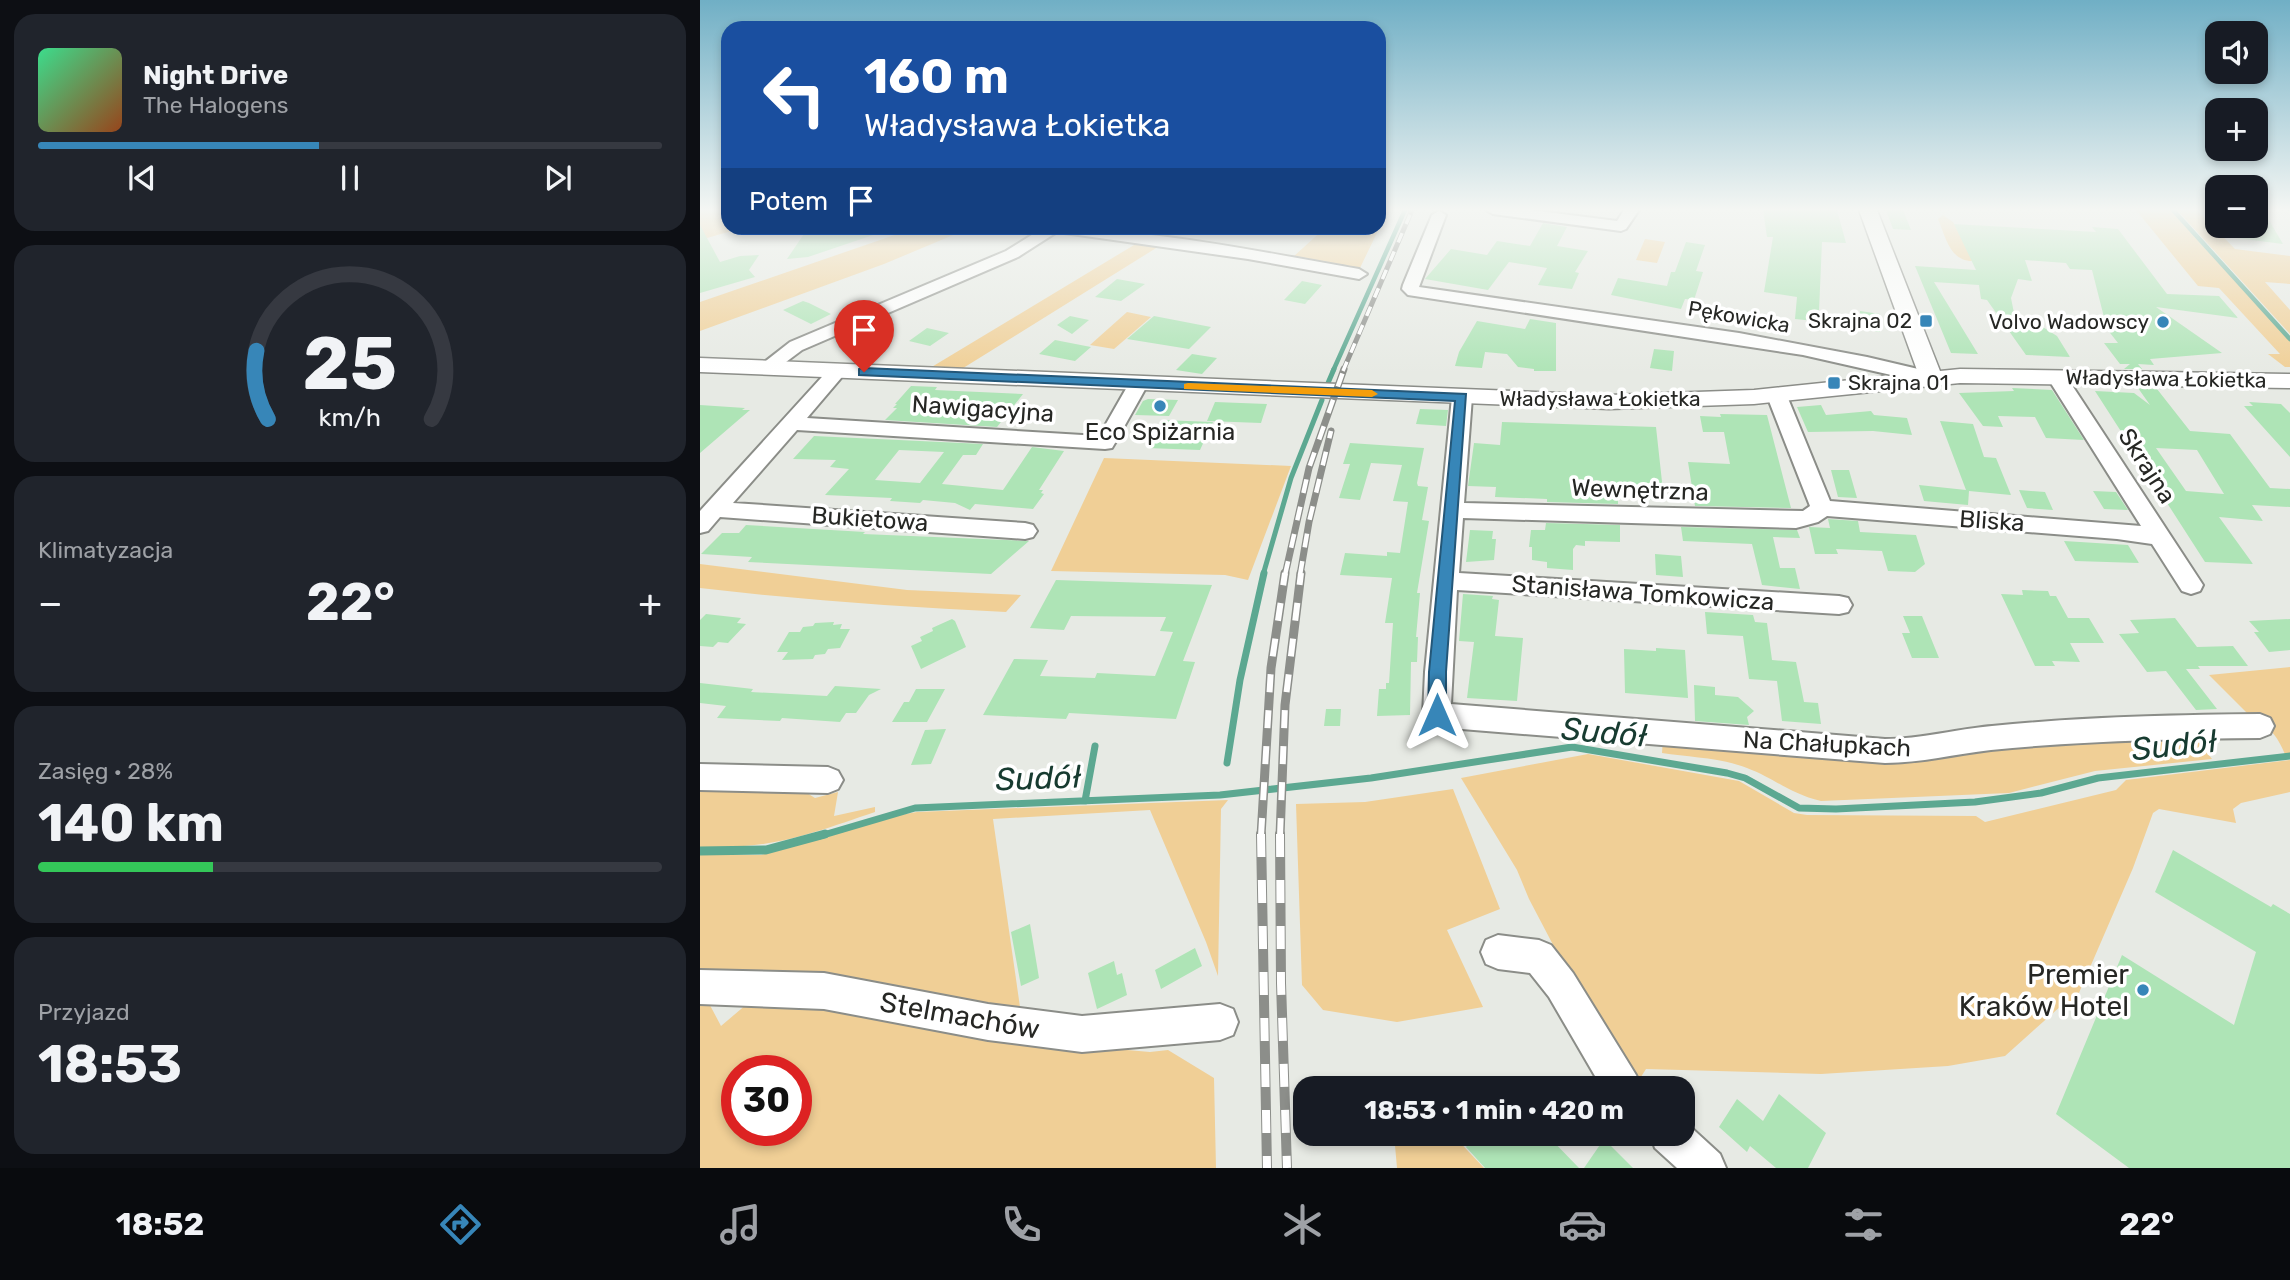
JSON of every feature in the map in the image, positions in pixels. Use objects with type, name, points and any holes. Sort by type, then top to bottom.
[{"type":"street","points":[[767,367],[796,346],[987,265]]},
{"type":"street","points":[[1306,265],[1359,274]]},
{"type":"street","name":"Pękowicka","points":[[1418,265],[1410,285],[1410,289],[1414,291],[1684,330],[1890,367],[1931,378]]},
{"type":"street","points":[[1888,265],[1931,378]]},
{"type":"street","name":"Władysława Łokietka","points":[[700,365],[1636,402],[1777,396],[1931,378],[2290,381]]},
{"type":"street","points":[[707,517],[838,371]]},
{"type":"street","name":"Skrajna","points":[[2057,377],[2191,585]]},
{"type":"street","name":"Nawigacyjna","points":[[791,423],[1105,443],[1138,384]]},
{"type":"street","points":[[1777,396],[1822,508]]},
{"type":"street","points":[[1448,581],[1462,397]]},
{"type":"street","name":"Bliska","points":[[1822,508],[2117,531],[2161,537]]},
{"type":"street","name":"Wewnętrzna","points":[[1453,510],[1796,520],[1810,517],[1822,508]]},
{"type":"street","name":"Bukietowa","points":[[707,517],[1025,531]]},
{"type":"street","name":"Stanisława Tomkowicza","points":[[1448,581],[1839,605]]},
{"type":"street","name":"Na Chałupkach","points":[[1448,581],[1438,672],[1437,715],[1885,751],[1911,751],[1989,738],[2116,728],[2260,726]]},
{"type":"street","points":[[700,777],[828,780]]},
{"type":"street","points":[[1497,952],[1539,957],[1561,985],[1616,1076]]},
{"type":"street","name":"Stelmachów","points":[[700,987],[824,991],[988,1022],[1082,1034],[1220,1022]]},
{"type":"street","points":[[1682,1146],[1706,1168]]},
{"type":"shaded area","points":[[809,265],[883,265],[700,331],[700,302]]},
{"type":"shaded area","points":[[1102,265],[1130,265],[960,370],[930,368]]},
{"type":"shaded area","points":[[1331,265],[1362,265],[1359,270]]},
{"type":"shaded area","points":[[2180,265],[2221,265],[2290,341],[2290,367],[2285,367],[2268,354],[2280,354],[2219,288],[2198,286]]},
{"type":"shaded area","points":[[2227,265],[2290,265],[2290,284],[2265,282],[2290,310],[2290,334]]},
{"type":"shaded area","points":[[1127,312],[1151,317],[1114,349],[1090,345]]},
{"type":"shaded area","points":[[1104,458],[1291,466],[1248,580],[1225,575],[1051,571]]},
{"type":"shaded area","points":[[700,564],[907,590],[1021,595],[1006,612],[776,596],[700,588]]},
{"type":"shaded area","points":[[2290,667],[2290,753],[2285,754],[2270,730],[2256,722],[2209,675]]},
{"type":"shaded area","points":[[2190,731],[2212,759],[2095,771],[2009,793],[1821,801],[1737,765],[1662,753],[1663,738],[1883,759]]},
{"type":"shaded area","points":[[1588,754],[1739,781],[1794,813],[1976,816],[1985,822],[2116,790],[2126,780],[2290,760],[2290,792],[2241,803],[2233,809],[2236,823],[2159,809],[2153,813],[2133,868],[2072,1009],[2062,1005],[2005,1056],[1948,1066],[1821,1074],[1646,1069],[1642,1076],[1635,1076],[1603,1040],[1529,899],[1517,870],[1461,778]]},
{"type":"shaded area","points":[[700,787],[802,790],[815,798],[838,792],[834,816],[875,807],[875,812],[810,834],[769,843],[700,847]]},
{"type":"shaded area","points":[[1453,789],[1500,909],[1447,930],[1483,1007],[1397,1022],[1323,1010],[1302,985],[1296,804],[1365,802]]},
{"type":"shaded area","points":[[1228,800],[1221,809],[1218,976],[1150,810],[993,819],[1021,1014],[700,974],[700,855],[761,855],[871,820],[917,812]]},
{"type":"shaded area","points":[[700,992],[703,992],[721,1026],[754,998],[974,1033],[1150,1052],[1168,1050],[1214,1078],[1216,1168],[700,1168]]},
{"type":"shaded area","points":[[1395,1146],[1463,1146],[1484,1168],[1397,1168]]},
{"type":"building","points":[[700,265],[753,265],[749,270],[755,277],[700,293]]},
{"type":"building","points":[[1438,265],[1507,265],[1488,290],[1425,279]]},
{"type":"building","points":[[1525,265],[1580,265],[1575,272],[1579,273],[1572,289],[1538,285],[1547,268]]},
{"type":"building","points":[[1678,265],[1698,265],[1696,271],[1703,272],[1694,300],[1685,299],[1681,309],[1611,295],[1618,278],[1667,286],[1671,272],[1675,272]]},
{"type":"building","points":[[1768,265],[1821,265],[1819,311],[1816,310],[1815,321],[1795,319],[1797,297],[1764,292]]},
{"type":"building","points":[[1973,265],[2027,265],[2032,281],[2018,279],[2011,298],[2017,328],[2038,324],[2057,336],[2070,357],[2026,355],[1987,300],[1981,299],[1979,285],[1934,282],[1978,354],[1951,353],[1915,266],[1976,270]]},
{"type":"building","points":[[2067,265],[2145,265],[2167,294],[2219,296],[2238,318],[2156,307],[2222,353],[2150,359],[2154,365],[2138,364],[2142,369],[2124,369],[2130,364],[2120,364],[2104,343],[2118,343],[2107,329],[2092,270],[2070,269]]},
{"type":"building","points":[[1117,279],[1145,284],[1121,301],[1095,297]]},
{"type":"building","points":[[1302,281],[1322,285],[1305,304],[1284,300]]},
{"type":"building","points":[[803,301],[831,314],[811,324],[783,310]]},
{"type":"building","points":[[1860,311],[1880,314],[1880,332],[1860,329]]},
{"type":"building","points":[[1070,316],[1089,320],[1072,334],[1057,325]]},
{"type":"building","points":[[1154,316],[1211,327],[1189,349],[1127,339]]},
{"type":"building","points":[[1530,319],[1556,323],[1556,371],[1534,371],[1518,367],[1507,354],[1485,352],[1482,368],[1455,366],[1459,352],[1477,321],[1525,329]]},
{"type":"building","points":[[927,328],[949,333],[930,346],[909,341]]},
{"type":"building","points":[[1055,340],[1091,347],[1075,361],[1039,354]]},
{"type":"building","points":[[1654,349],[1674,351],[1672,371],[1650,368]]},
{"type":"building","points":[[1192,354],[1217,358],[1202,374],[1176,370]]},
{"type":"building","points":[[911,386],[937,387],[935,390],[1023,394],[997,427],[885,420],[897,408],[893,408]]},
{"type":"building","points":[[2012,388],[2052,390],[2084,440],[2046,438],[2035,417],[1998,416],[2003,427],[1983,426],[1959,393],[2014,391]]},
{"type":"building","points":[[2138,388],[2157,389],[2190,431],[2230,434],[2270,488],[2290,489],[2290,507],[2252,505],[2263,521],[2219,517],[2253,564],[2205,562],[2095,391],[2134,393],[2150,405]],"holes":[[[2156,448],[2197,450],[2224,494],[2186,491]]]},
{"type":"building","points":[[1178,400],[1169,416],[1135,415],[1143,401]]},
{"type":"building","points":[[1215,402],[1267,404],[1261,423],[1207,421]]},
{"type":"building","points":[[2249,402],[2281,404],[2290,413],[2290,457],[2244,406],[2253,406]]},
{"type":"building","points":[[700,405],[745,408],[742,410],[750,410],[700,453]]},
{"type":"building","points":[[1821,405],[1826,415],[1871,411],[1874,415],[1907,418],[1912,435],[1873,431],[1808,432],[1797,407]]},
{"type":"building","points":[[1420,409],[1448,410],[1446,426],[1416,424]]},
{"type":"building","points":[[1720,414],[1767,415],[1791,508],[1695,506],[1688,462],[1730,464],[1724,432],[1703,432],[1700,416],[1721,417]]},
{"type":"building","points":[[1162,420],[1213,422],[1200,450],[1147,448]]},
{"type":"building","points":[[1940,421],[1973,424],[1984,457],[1996,458],[2011,495],[1969,491],[1968,505],[1924,501],[1919,485],[1966,490]]},
{"type":"building","points":[[1502,422],[1656,427],[1664,500],[1618,498],[1618,504],[1547,502],[1547,499],[1495,497],[1496,487],[1468,486],[1474,443],[1500,445]]},
{"type":"building","points":[[814,436],[983,444],[976,455],[963,455],[942,484],[1003,490],[1032,447],[1064,451],[1039,490],[1043,490],[1041,493],[1044,494],[1033,509],[975,504],[970,510],[955,503],[923,500],[920,503],[890,501],[892,498],[825,495],[849,469],[830,467],[836,460],[793,459]],"holes":[[[899,450],[944,452],[920,483],[875,480]]]},
{"type":"building","points":[[1350,443],[1424,448],[1417,483],[1418,486],[1428,487],[1422,520],[1429,521],[1417,593],[1420,593],[1417,662],[1411,662],[1410,715],[1377,716],[1379,689],[1386,689],[1386,683],[1389,683],[1393,623],[1385,623],[1392,578],[1340,575],[1345,553],[1387,556],[1387,552],[1400,553],[1408,502],[1393,501],[1402,465],[1371,463],[1360,500],[1339,498],[1350,464],[1343,464]]},
{"type":"building","points":[[1831,470],[1849,470],[1857,498],[1838,497]]},
{"type":"building","points":[[2019,490],[2045,492],[2053,510],[2027,508]]},
{"type":"building","points":[[2093,491],[2116,492],[2128,510],[2104,509]]},
{"type":"building","points":[[1828,519],[1858,521],[1860,532],[1916,535],[1925,564],[1915,572],[1888,571],[1882,551],[1836,549],[1838,554],[1815,554],[1809,527],[1830,528]]},
{"type":"building","points":[[1546,523],[1620,525],[1620,542],[1585,541],[1585,546],[1576,545],[1573,549],[1573,570],[1547,568],[1547,562],[1532,560],[1532,547],[1529,547],[1531,530],[1545,530]]},
{"type":"building","points":[[746,525],[865,532],[863,534],[1029,541],[991,574],[748,562],[752,557],[701,554],[722,533],[739,533]]},
{"type":"building","points":[[1681,527],[1797,530],[1800,538],[1773,537],[1780,568],[1795,568],[1800,589],[1762,585],[1752,544],[1683,541]]},
{"type":"building","points":[[1470,530],[1493,531],[1492,539],[1496,539],[1494,560],[1466,562]]},
{"type":"building","points":[[2064,541],[2128,545],[2139,563],[2075,561]]},
{"type":"building","points":[[1655,554],[1681,556],[1683,577],[1656,575]]},
{"type":"building","points":[[1056,580],[1212,585],[1183,661],[1195,662],[1176,719],[1069,713],[1066,719],[983,715],[1014,659],[1048,660],[1040,676],[1095,678],[1097,673],[1155,676],[1173,632],[1160,631],[1166,617],[1071,616],[1064,630],[1030,628]]},
{"type":"building","points":[[2022,590],[2048,591],[2050,596],[2056,596],[2068,618],[2089,618],[2104,643],[2070,643],[2080,662],[2052,661],[2055,666],[2035,666],[2001,594],[2023,595]]},
{"type":"building","points":[[1463,594],[1493,596],[1492,599],[1499,600],[1495,636],[1523,638],[1517,701],[1467,698],[1474,642],[1459,641]]},
{"type":"building","points":[[1705,612],[1753,615],[1755,622],[1767,623],[1772,660],[1796,662],[1804,702],[1818,703],[1821,724],[1782,721],[1777,681],[1749,679],[1743,636],[1707,634]]},
{"type":"building","points":[[706,614],[741,618],[737,623],[746,624],[728,643],[718,642],[713,647],[700,646],[700,620]]},
{"type":"building","points":[[1903,616],[1922,616],[1939,658],[1912,658],[1902,633],[1910,633]]},
{"type":"building","points":[[2175,618],[2197,647],[2233,646],[2248,666],[2198,666],[2200,669],[2186,669],[2217,709],[2196,710],[2166,671],[2147,672],[2119,634],[2139,633],[2130,620]]},
{"type":"building","points":[[952,619],[966,647],[921,669],[911,646],[922,641],[920,637],[933,631],[932,628]]},
{"type":"building","points":[[2290,619],[2290,650],[2269,652],[2254,632],[2259,632],[2249,621]]},
{"type":"building","points":[[834,622],[833,625],[842,624],[840,629],[850,629],[840,648],[828,649],[825,654],[815,655],[813,659],[782,660],[788,652],[777,652],[789,632],[800,632],[803,627],[813,626],[815,623]]},
{"type":"building","points":[[1656,648],[1685,650],[1688,698],[1625,693],[1624,649],[1656,651]]},
{"type":"building","points":[[700,683],[753,689],[751,692],[827,696],[835,686],[881,689],[869,695],[856,713],[846,713],[840,722],[782,718],[780,721],[717,718],[726,706],[700,703]]},
{"type":"building","points":[[1694,685],[1715,687],[1715,695],[1738,697],[1754,711],[1747,717],[1749,725],[1695,721]]},
{"type":"building","points":[[916,689],[945,689],[927,722],[892,722],[904,702],[909,702]]},
{"type":"building","points":[[1326,709],[1341,709],[1340,726],[1324,726]]},
{"type":"building","points":[[946,729],[931,764],[911,765],[925,730]]},
{"type":"building","name":"Premier Kraków Hotel","points":[[2173,850],[2271,907],[2273,904],[2290,914],[2290,1168],[2129,1168],[2056,1114],[2122,955],[2234,1025],[2256,952],[2155,892]]},
{"type":"building","points":[[1030,924],[1039,978],[1021,986],[1011,932]]},
{"type":"building","points":[[1195,948],[1202,966],[1161,989],[1155,970]]},
{"type":"building","points":[[1114,961],[1117,975],[1122,973],[1127,995],[1097,1009],[1088,973]]},
{"type":"building","points":[[1779,1094],[1826,1133],[1808,1168],[1776,1168],[1750,1146],[1747,1152],[1719,1127],[1737,1099],[1763,1121]]},
{"type":"building","points":[[1558,1146],[1579,1168],[1485,1168],[1466,1147]]},
{"type":"building","points":[[1599,1146],[1611,1146],[1633,1168],[1584,1168]]},
{"type":"waterway","points":[[1333,371],[1381,265]]},
{"type":"waterway","name":"Sudół","points":[[2222,265],[2290,339]]},
{"type":"waterway","points":[[1328,383],[1334,369]]},
{"type":"waterway","points":[[1263,575],[1291,478],[1322,400]]},
{"type":"waterway","points":[[1227,763],[1240,680],[1264,573]]},
{"type":"waterway","points":[[1085,801],[1095,746]]},
{"type":"waterway","name":"Sudół","points":[[1085,801],[1220,795],[1371,778],[1572,747],[1727,773],[1745,778],[1799,808],[1836,809],[1975,802],[2041,793],[2098,778],[2290,756]]},
{"type":"waterway","name":"Sudół","points":[[820,836],[915,808],[1085,801]]},
{"type":"waterway","name":"Sudół","points":[[700,851],[766,850],[825,834]]},
{"type":"railway","points":[[1343,371],[1389,265]]},
{"type":"railway","points":[[1285,575],[1309,468],[1344,369]]},
{"type":"railway","points":[[1300,575],[1309,522],[1331,431]]},
{"type":"railway","points":[[1261,836],[1271,668],[1285,573]]},
{"type":"railway","points":[[1280,836],[1285,705],[1301,573]]},
{"type":"railway","points":[[1261,836],[1267,1168]]},
{"type":"railway","points":[[1280,836],[1281,983],[1287,1168]]},
{"type":"slow traffic","points":[[1188,386],[1372,394]]},
{"type":"place","name":"Skrajna 02","points":[[1926,321]]},
{"type":"place","name":"Volvo Wadowscy","points":[[2163,322]]},
{"type":"place","name":"Skrajna 01","points":[[1834,383]]},
{"type":"place","name":"Eco Spiżarnia","points":[[1160,406]]},
{"type":"place","name":"Premier Kraków Hotel","points":[[2143,990]]},
{"type":"route","points":[[864,372],[1462,397],[1438,672],[1437,715]]}]
